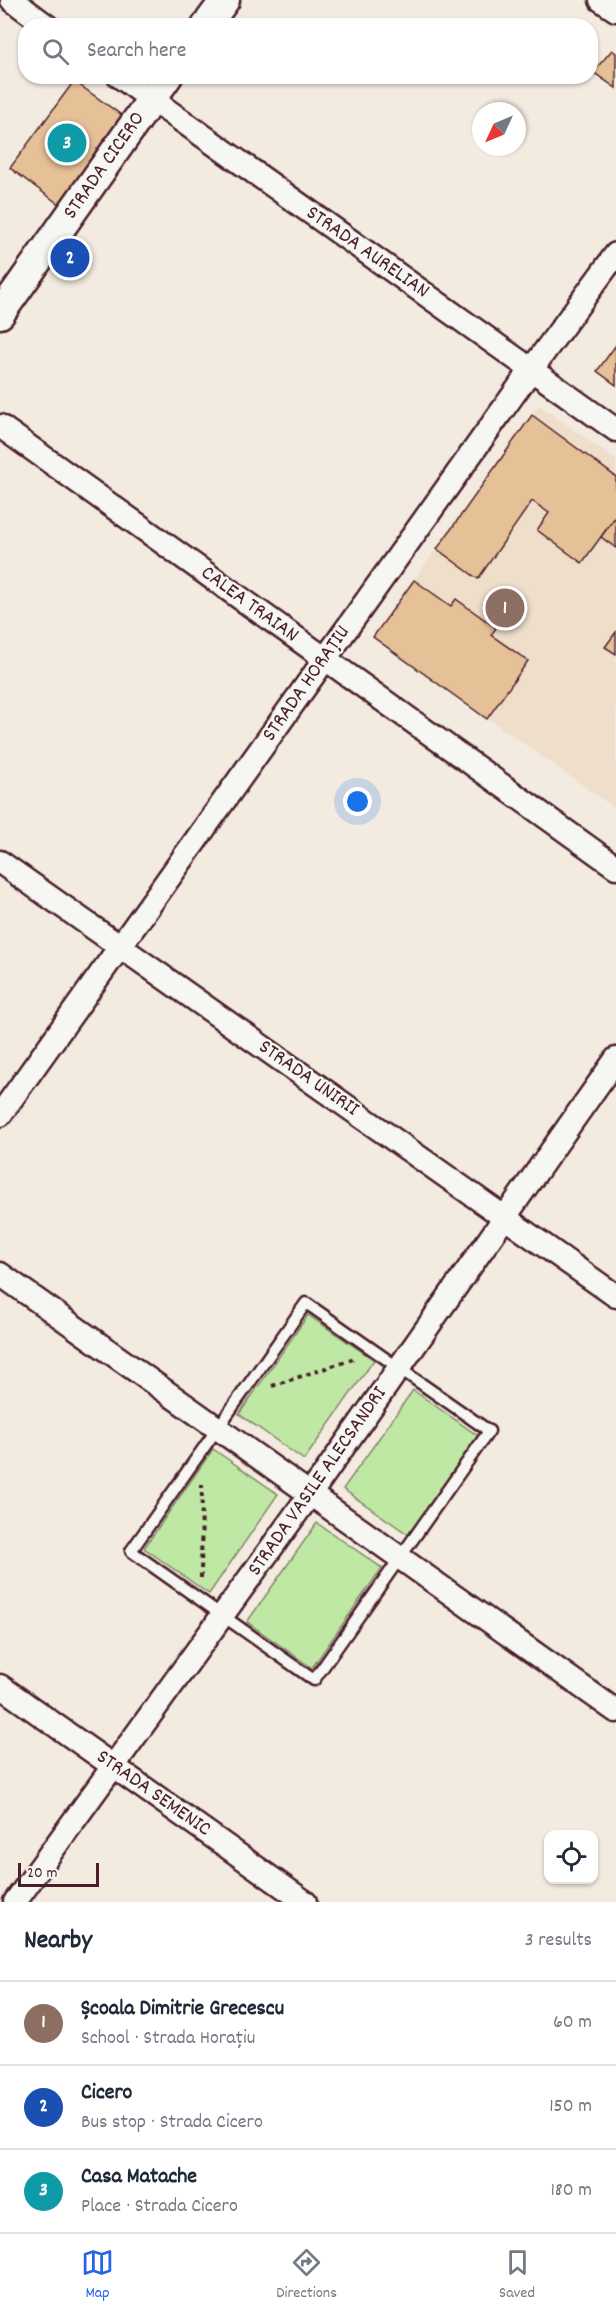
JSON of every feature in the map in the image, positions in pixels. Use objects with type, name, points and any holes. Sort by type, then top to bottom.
[{"type":"street","points":[[12,0],[36,18]]},
{"type":"street","points":[[212,18],[225,0]]},
{"type":"street","points":[[601,0],[616,10]]},
{"type":"street","name":"STRADA AURELIAN","points":[[130,84],[616,430]]},
{"type":"street","name":"STRADA CICERO","points":[[0,314],[162,84]]},
{"type":"street","name":"STRADA HORAȚIU","points":[[0,1115],[616,254]]},
{"type":"street","name":"CALEA TRAIAN","points":[[0,426],[616,867]]},
{"type":"street","name":"STRADA UNIRII","points":[[0,862],[616,1296]]},
{"type":"street","name":"STRADA VASILE ALECSANDRI","points":[[15,1902],[310,1493],[616,1059]]},
{"type":"street","points":[[0,1274],[616,1711]]},
{"type":"street","name":"STRADA SEMENIC","points":[[0,1686],[305,1902]]},
{"type":"lane","points":[[306,1303],[376,1352],[489,1431],[314,1680],[131,1551],[306,1303]]},
{"type":"path","points":[[240,1397],[376,1352]]},
{"type":"path","points":[[201,1600],[202,1450]]},
{"type":"shaded area","points":[[539,405],[616,460],[616,809],[373,637]]},
{"type":"green space","points":[[308,1315],[374,1360],[304,1460],[239,1414]]},
{"type":"green space","points":[[413,1390],[478,1436],[409,1535],[343,1489]]},
{"type":"green space","points":[[213,1449],[278,1494],[209,1594],[144,1548]]},
{"type":"green space","points":[[317,1523],[382,1568],[312,1668],[247,1622]]},
{"type":"building","points":[[612,50],[616,53],[616,88],[598,75],[598,66]]},
{"type":"building","points":[[72,84],[78,84],[124,117],[60,205],[10,168]]},
{"type":"building","points":[[616,345],[616,385],[597,371]]},
{"type":"building","points":[[532,415],[616,477],[616,516],[582,563],[537,530],[549,513],[532,501],[478,579],[437,549]]},
{"type":"building","points":[[616,516],[616,548],[601,537]]},
{"type":"building","points":[[414,580],[451,606],[456,599],[496,628],[491,635],[528,661],[487,719],[373,637]]},
{"type":"building","points":[[616,632],[616,654],[605,647]]},
{"type":"place","name":"Casa Matache","points":[[67,143]]},
{"type":"place","name":"Cicero","points":[[70,258]]},
{"type":"place","name":"Școala Dimitrie Grecescu","points":[[505,608]]}]
